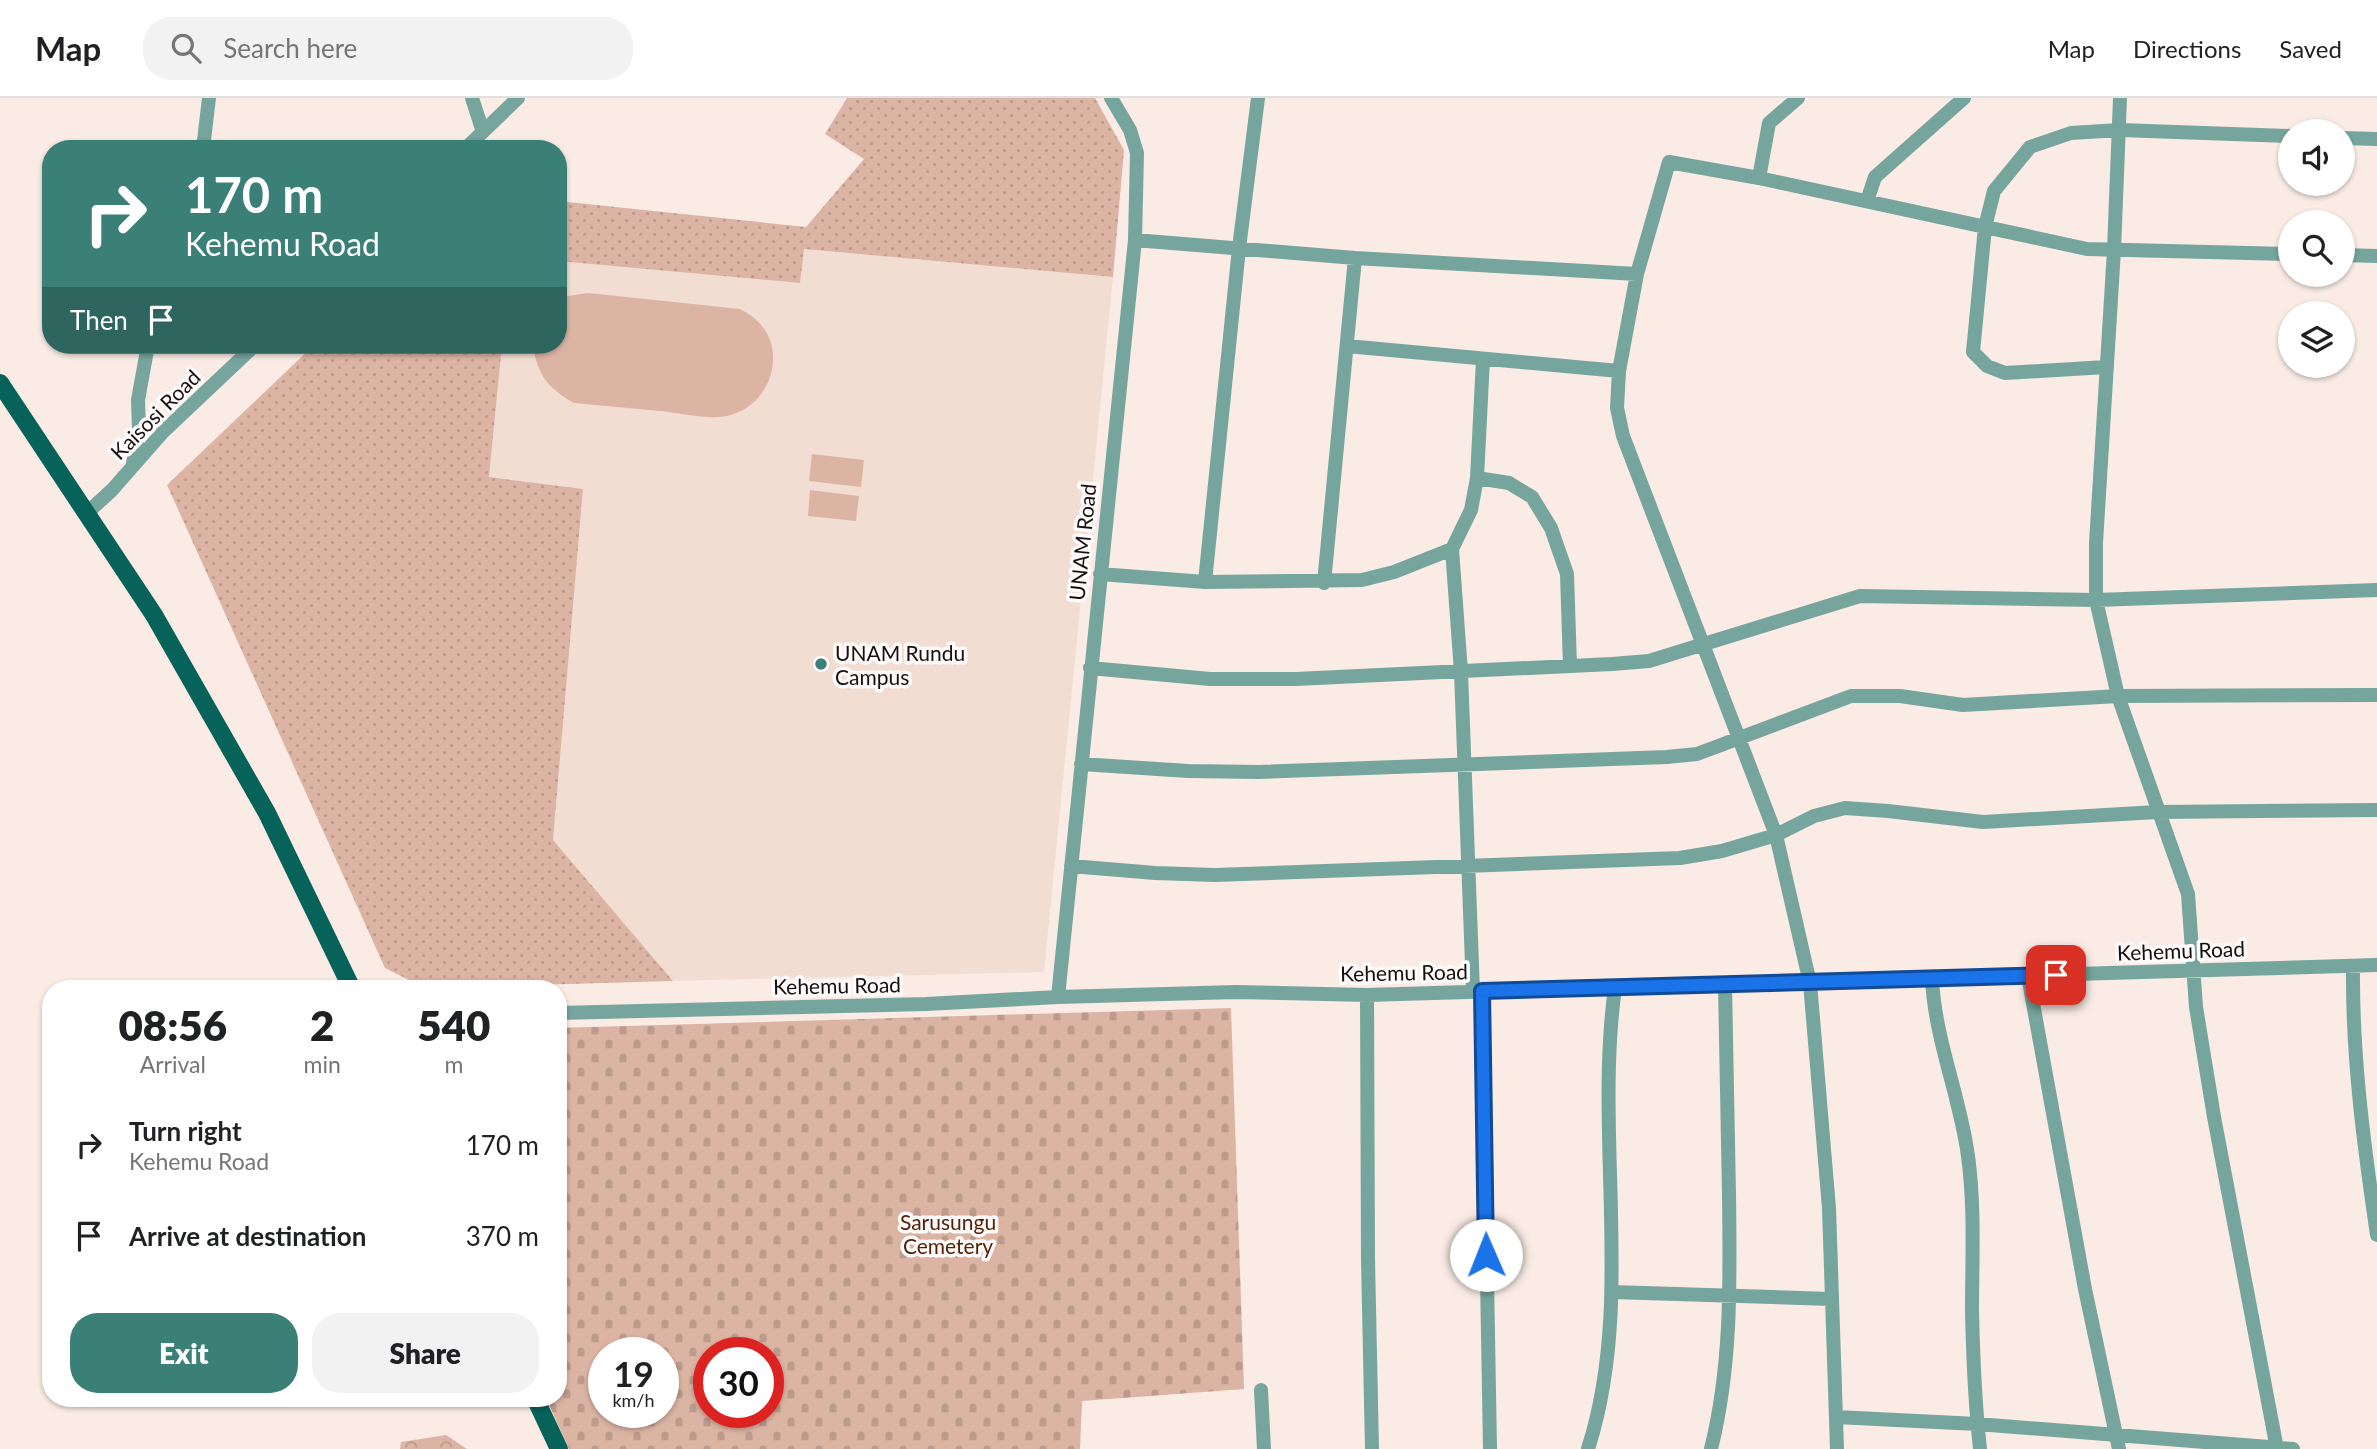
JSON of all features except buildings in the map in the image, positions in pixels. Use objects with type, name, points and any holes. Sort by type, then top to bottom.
[{"type":"main road","points":[[0,383],[155,615],[267,813],[348,980]]},
{"type":"main road","points":[[539,1407],[559,1449]]},
{"type":"street","points":[[204,140],[209,98]]},
{"type":"street","points":[[472,98],[483,132]]},
{"type":"street","points":[[475,140],[518,98]]},
{"type":"street","name":"UNAM Road","points":[[1058,997],[1135,240],[1137,153],[1130,130],[1111,98]]},
{"type":"street","points":[[1205,582],[1239,248],[1258,98]]},
{"type":"street","points":[[1759,178],[1769,123],[1798,98]]},
{"type":"street","points":[[1867,201],[1875,177],[1965,98]]},
{"type":"street","points":[[2120,98],[2114,250],[2096,543],[2096,600],[2118,696],[2188,894],[2196,1007],[2214,1118],[2277,1448]]},
{"type":"street","points":[[2106,367],[2005,373],[1987,366],[1973,352],[1985,227],[1994,191],[2030,147],[2071,133],[2120,131],[2278,136]]},
{"type":"street","points":[[2355,138],[2377,139]]},
{"type":"street","points":[[1837,1449],[1829,1208],[1810,983],[1776,835],[1623,436],[1617,408],[1619,371],[1637,274],[1669,162],[1759,178],[2087,249],[2278,254]]},
{"type":"street","points":[[1135,240],[1355,258],[1637,274]]},
{"type":"street","points":[[2355,255],[2377,256]]},
{"type":"street","points":[[1324,583],[1355,258]]},
{"type":"street","points":[[1347,346],[1619,371]]},
{"type":"street","points":[[133,464],[139,429],[138,400],[146,354]]},
{"type":"street","name":"Kaisosi Road","points":[[86,513],[112,490],[163,432],[245,354]]},
{"type":"street","points":[[1483,359],[1478,478],[1471,510],[1452,549],[1461,672],[1468,866],[1478,991],[1489,1449]]},
{"type":"street","points":[[1478,478],[1509,483],[1532,497],[1551,528],[1567,573],[1570,666]]},
{"type":"street","points":[[1100,574],[1205,582],[1324,583],[1362,580],[1394,572],[1452,549]]},
{"type":"street","points":[[1090,668],[1210,679],[1296,679],[1570,666],[1648,661],[1860,596],[2096,600],[2377,590]]},
{"type":"street","points":[[1081,764],[1247,772],[1667,757],[1697,754],[1851,696],[1900,696],[1963,705],[2118,696],[2377,695]]},
{"type":"street","points":[[1070,866],[1216,875],[1680,858],[1722,851],[1776,835],[1814,816],[1845,808],[1983,822],[2157,812],[2377,810]]},
{"type":"street","name":"Kehemu Road","points":[[567,1013],[926,1004],[1236,992],[1367,995],[2377,965]]},
{"type":"street","points":[[2353,966],[2353,1022],[2362,1127],[2377,1235]]},
{"type":"street","points":[[2028,976],[2085,1289],[2118,1443]]},
{"type":"street","points":[[1932,979],[1934,1006],[1958,1102],[1970,1168],[1974,1227],[1972,1308],[1980,1449]]},
{"type":"street","points":[[1711,1449],[1727,1360],[1731,1296],[1725,985]]},
{"type":"street","points":[[1588,1449],[1602,1394],[1612,1292],[1608,1048],[1615,988]]},
{"type":"street","points":[[1367,995],[1372,1449]]},
{"type":"street","points":[[1612,1292],[1831,1299]]},
{"type":"street","points":[[1261,1390],[1264,1449]]},
{"type":"street","points":[[1836,1417],[1977,1424],[2118,1443],[2293,1449]]},
{"type":"shaded area","name":"UNAM Rundu Campus","points":[[803,249],[1113,277],[1044,972],[673,981],[553,840],[583,489],[489,477],[501,354],[567,354],[567,262],[800,283]]},
{"type":"green space","points":[[847,98],[1095,98],[1124,150],[1113,277],[804,249],[800,283],[567,262],[567,202],[806,227],[864,159],[825,134]]},
{"type":"green space","points":[[588,293],[740,309],[759,323],[771,343],[773,360],[769,381],[750,406],[720,417],[574,403],[545,380],[535,354],[567,354],[568,296]]},
{"type":"green space","points":[[305,354],[501,354],[489,477],[583,489],[553,840],[673,981],[567,984],[567,980],[409,980],[385,968],[167,485]]},
{"type":"green space","points":[[812,454],[864,460],[861,487],[809,481]]},
{"type":"green space","points":[[810,490],[859,496],[856,521],[808,516]]},
{"type":"green space","name":"Sarusungu Cemetery","points":[[1231,1008],[1244,1389],[1082,1401],[1080,1449],[569,1449],[550,1407],[567,1407],[567,1028]]},
{"type":"green space","points":[[446,1435],[467,1449],[400,1449],[401,1442]]},
{"type":"place","name":"UNAM Rundu Campus","points":[[821,664]]},
{"type":"route","points":[[1486,1255],[1482,991],[2056,975]]}]
